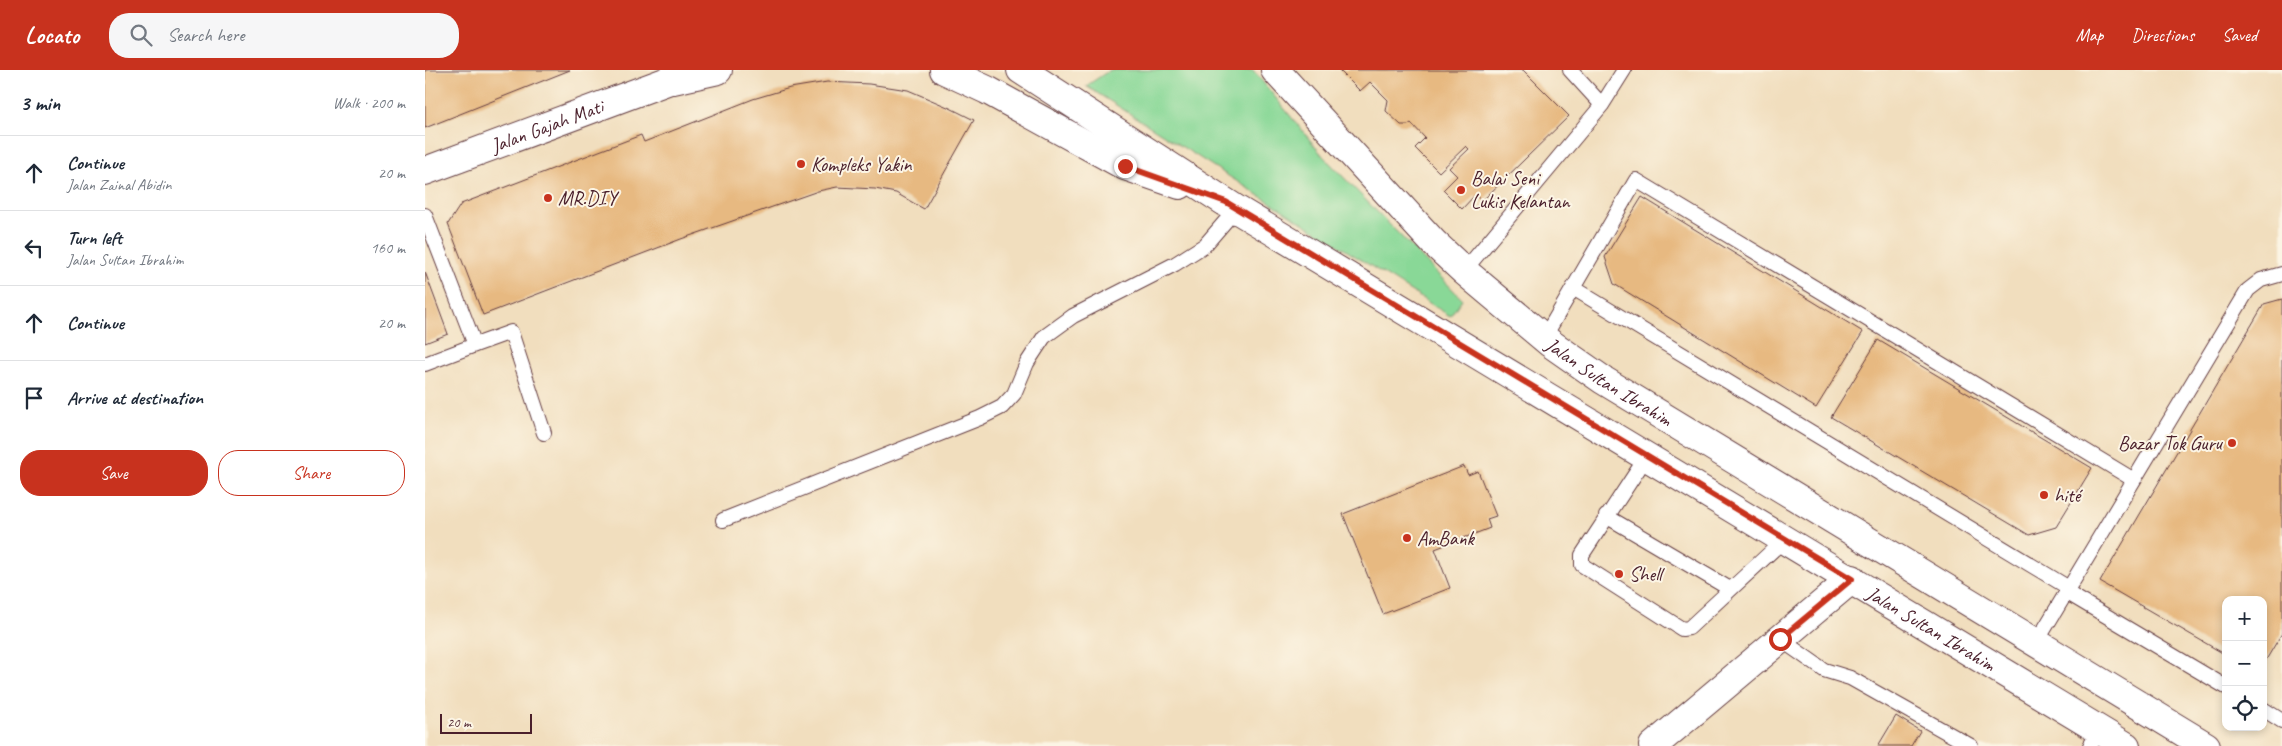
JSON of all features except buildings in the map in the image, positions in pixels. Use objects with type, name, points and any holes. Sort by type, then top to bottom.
[{"type":"main road","name":"Jalan Gajah Mati","points":[[425,171],[680,75],[718,70]]},
{"type":"main road","points":[[944,70],[987,90],[1125,166],[1231,205]]},
{"type":"main road","name":"Jalan Sultan Ibrahim","points":[[1021,70],[1231,205],[1852,579],[2095,738],[2126,746]]},
{"type":"main road","name":"Jalan Sultan Ibrahim","points":[[1275,70],[1426,235],[1464,271],[1544,338],[1603,380],[2206,746]]},
{"type":"main road","points":[[1653,746],[1852,579]]},
{"type":"lane","points":[[1570,70],[1602,105]]},
{"type":"lane","points":[[1464,271],[1602,105],[1623,70]]},
{"type":"lane","points":[[1544,338],[1636,180],[2134,480]]},
{"type":"lane","points":[[723,520],[980,418],[1002,407],[1014,394],[1027,363],[1044,337],[1073,316],[1175,264],[1205,245],[1231,205]]},
{"type":"lane","points":[[425,215],[475,345]]},
{"type":"lane","points":[[2036,643],[2248,290],[2261,280],[2282,274]]},
{"type":"lane","points":[[1573,288],[2224,686]]},
{"type":"lane","points":[[425,364],[511,332],[544,433]]},
{"type":"lane","points":[[1647,456],[1582,555],[1582,565],[1682,629],[1689,628],[1785,539]]},
{"type":"lane","points":[[1606,516],[1729,589]]},
{"type":"lane","points":[[1780,639],[1823,670],[1850,678],[1971,746]]},
{"type":"lane","points":[[2267,711],[2282,720]]},
{"type":"green space","points":[[1110,70],[1253,70],[1323,156],[1462,299],[1450,316],[1086,86]]},
{"type":"place","name":"Kompleks Yakin","points":[[801,164]]},
{"type":"place","name":"Balai Seni Lukis Kelantan","points":[[1461,190]]},
{"type":"place","name":"MR.DIY","points":[[548,198]]},
{"type":"place","name":"Bazar Tok Guru","points":[[2232,443]]},
{"type":"place","name":"hité","points":[[2044,495]]},
{"type":"place","name":"AmBank","points":[[1407,538]]},
{"type":"place","name":"Shell","points":[[1619,574]]},
{"type":"route","points":[[1125,166],[1226,202],[1852,579],[1780,639]]}]
